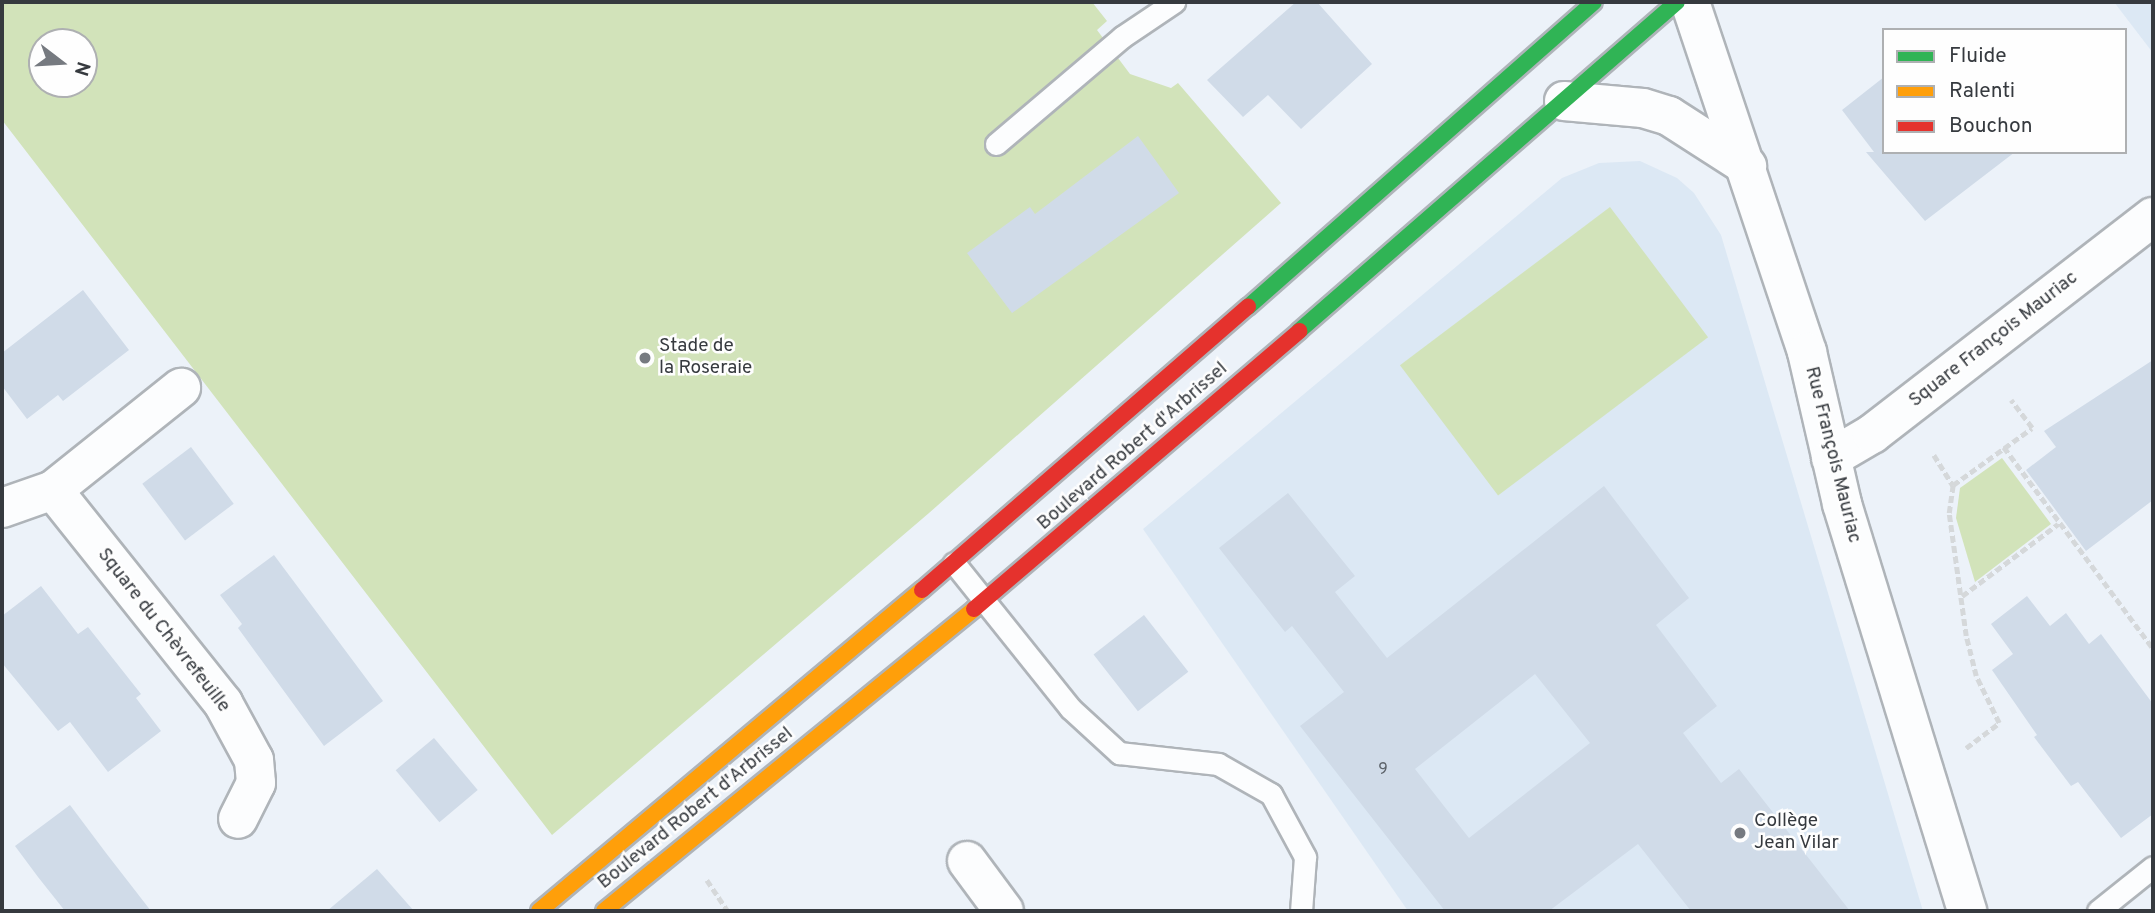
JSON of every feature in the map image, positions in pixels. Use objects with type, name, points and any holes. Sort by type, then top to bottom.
[{"type":"street","name":"Boulevard Robert d'Arbrissel","points":[[539,911],[954,563],[1594,2]]},
{"type":"street","name":"Boulevard Robert d'Arbrissel","points":[[604,911],[986,600],[1676,2]]},
{"type":"street","name":"Rue François Mauriac","points":[[1690,2],[1807,352],[1831,458],[1967,911]]},
{"type":"street","points":[[1564,101],[1643,108],[1669,116],[1747,166]]},
{"type":"street","name":"Square François Mauriac","points":[[1831,458],[1872,435],[2153,217]]},
{"type":"street","points":[[2,508],[53,490],[181,388]]},
{"type":"street","name":"Square du Chèvrefeuille","points":[[53,490],[223,704],[254,760],[256,783],[238,819]]},
{"type":"street","points":[[967,861],[1004,911]]},
{"type":"lane","points":[[996,144],[1122,37],[1174,2]]},
{"type":"lane","points":[[954,563],[1070,708],[1119,753],[1218,764],[1271,793],[1305,857],[1301,911]]},
{"type":"lane","points":[[2098,911],[2153,867]]},
{"type":"path","points":[[1953,485],[2032,428],[2011,400]]},
{"type":"path","points":[[2004,447],[2058,524],[2153,648]]},
{"type":"path","points":[[1934,455],[1953,485],[1949,513],[1976,676],[1999,723],[1966,748]]},
{"type":"path","points":[[1962,596],[2058,524]]},
{"type":"shaded area","points":[[2114,2],[2153,2],[2153,53]]},
{"type":"shaded area","points":[[1640,161],[1677,178],[1694,193],[1721,235],[1923,911],[1408,911],[1143,529],[1562,178],[1599,163]]},
{"type":"green space","name":"Stade de la Roseraie","points":[[2,2],[1092,2],[1107,21],[1097,30],[1130,74],[1171,88],[1178,83],[1281,203],[929,513],[552,835],[2,120]]},
{"type":"green space","points":[[1610,207],[1708,337],[1498,495],[1400,365]]},
{"type":"green space","points":[[2002,458],[2051,524],[1975,582],[1956,518],[1960,488]]},
{"type":"building","points":[[1296,2],[1317,2],[1372,64],[1301,129],[1268,95],[1243,117],[1207,80]]},
{"type":"building","points":[[1882,79],[1882,154],[2012,154],[1925,221],[1866,152],[1874,152],[1842,110]]},
{"type":"building","points":[[1138,136],[1179,193],[1012,313],[967,253],[1030,207],[1035,214]]},
{"type":"building","points":[[83,290],[129,350],[63,401],[58,395],[27,419],[2,386],[2,353]]},
{"type":"building","points":[[2153,360],[2153,500],[2086,551],[2026,470],[2056,447],[2044,431]]},
{"type":"building","points":[[191,447],[234,504],[185,540],[142,484]]},
{"type":"building","points":[[1604,486],[1689,598],[1656,625],[1717,706],[1683,733],[1721,783],[1739,769],[1850,911],[1691,911],[1638,844],[1549,911],[1445,911],[1300,726],[1344,692],[1292,626],[1285,632],[1219,548],[1288,493],[1355,576],[1335,592],[1387,658]],"holes":[[[1535,674],[1590,743],[1469,838],[1415,769]]]},
{"type":"building","points":[[274,555],[383,701],[324,746],[238,628],[242,624],[220,595]]},
{"type":"building","points":[[41,586],[78,634],[88,627],[141,694],[136,698],[161,731],[108,772],[70,722],[58,731],[2,663],[2,616]]},
{"type":"building","points":[[2027,596],[2050,626],[2066,613],[2089,644],[2101,634],[2153,704],[2153,814],[2121,838],[2078,782],[2071,786],[2034,737],[2037,735],[1992,670],[2013,654],[1991,624]]},
{"type":"building","points":[[1144,615],[1188,672],[1138,711],[1094,654]]},
{"type":"building","points":[[434,738],[478,790],[439,822],[396,770]]},
{"type":"building","points":[[70,805],[151,911],[65,911],[38,877],[15,846]]},
{"type":"building","points":[[377,869],[414,911],[327,911]]},
{"type":"traffic: fast","points":[[1248,307],[1594,2]]},
{"type":"traffic: fast","points":[[1299,331],[1677,2]]},
{"type":"traffic: slow","points":[[539,911],[922,590]]},
{"type":"traffic: slow","points":[[604,911],[974,609]]},
{"type":"traffic: jam","points":[[922,590],[1248,307]]},
{"type":"traffic: jam","points":[[974,609],[1299,331]]},
{"type":"place","name":"Stade de la Roseraie","points":[[645,358]]},
{"type":"place","name":"Collège Jean Vilar","points":[[1740,833]]}]
